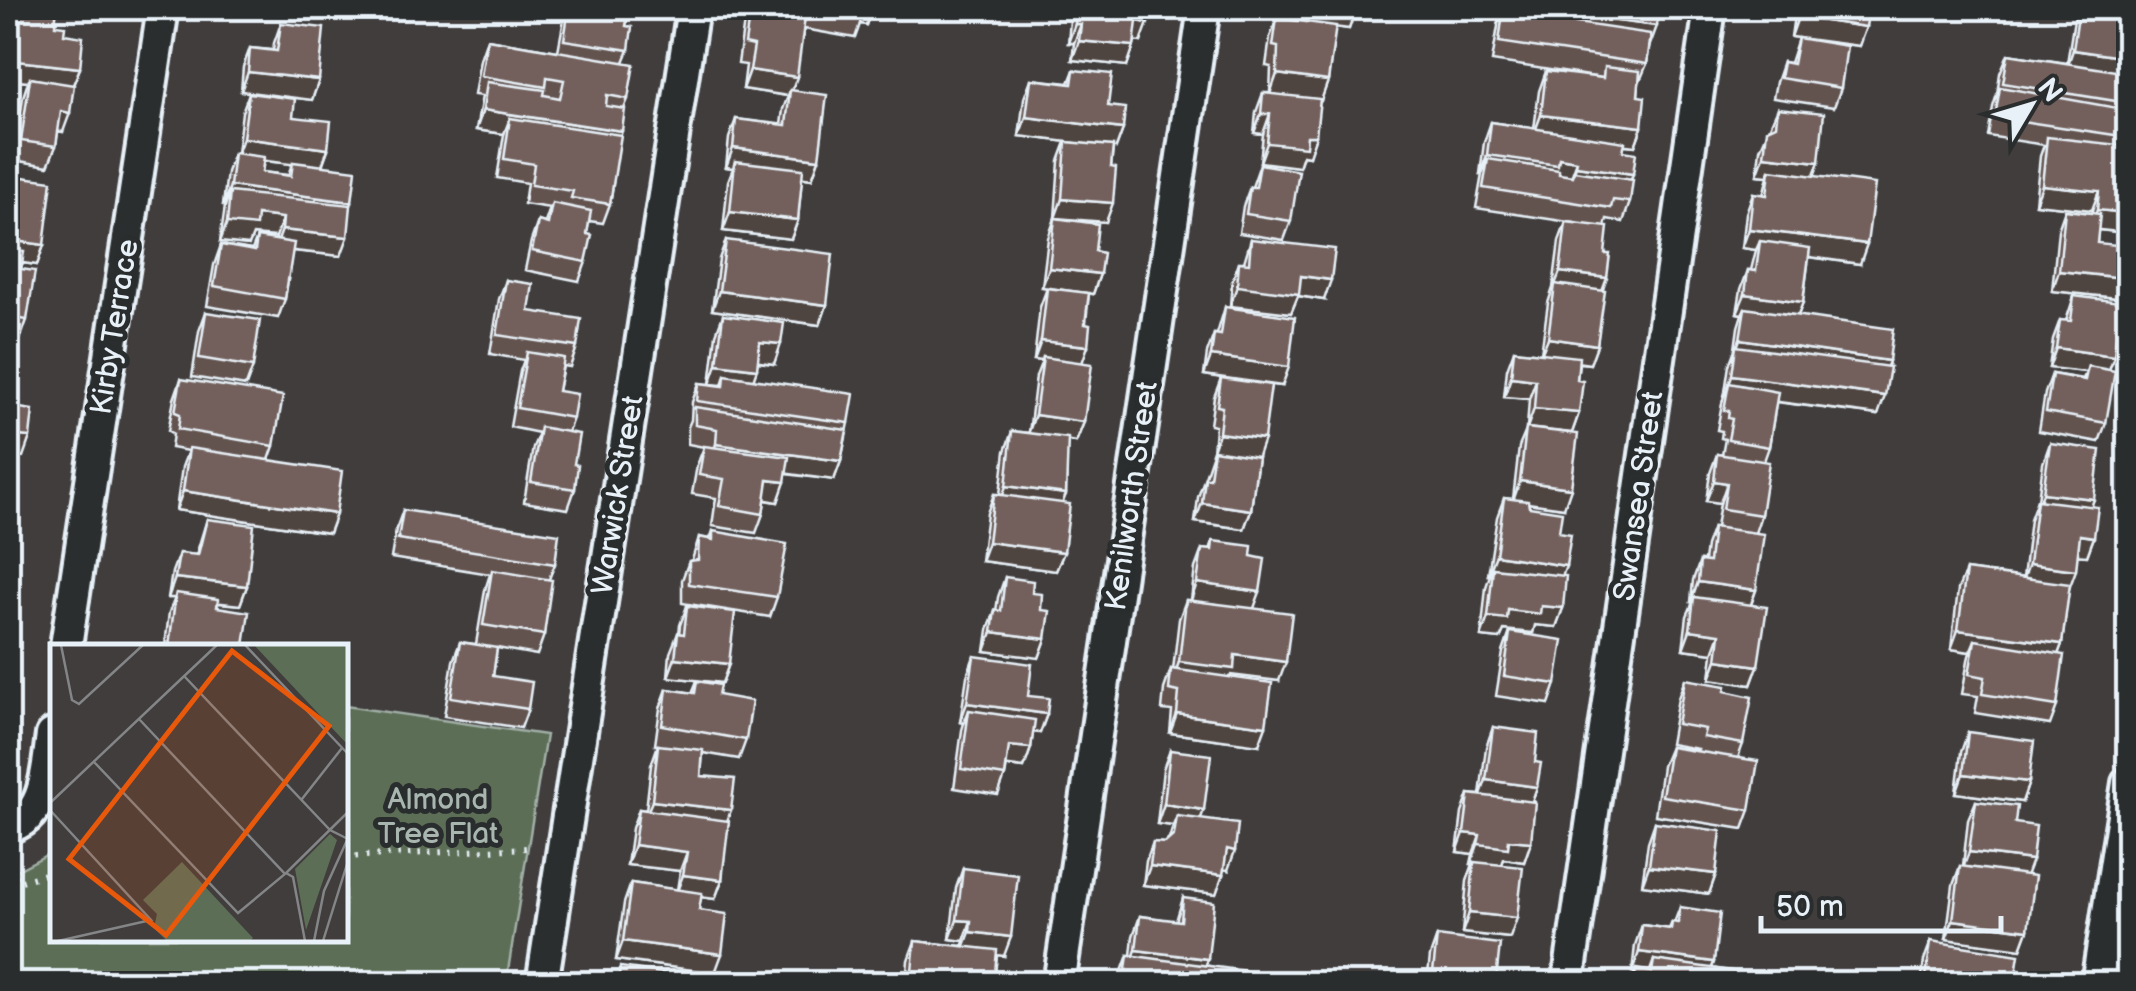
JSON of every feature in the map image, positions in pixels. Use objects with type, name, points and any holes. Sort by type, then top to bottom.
[{"type":"street","name":"Kirby Terrace","points":[[66,644],[163,8]]},
{"type":"street","name":"Warwick Street","points":[[542,984],[693,8]]},
{"type":"street","name":"Kenilworth Street","points":[[1060,984],[1204,8]]},
{"type":"street","name":"Swansea Street","points":[[1568,984],[1710,8]]},
{"type":"street","points":[[8,828],[20,824],[44,793],[50,749]]},
{"type":"street","points":[[2097,984],[2128,783]]},
{"type":"path","points":[[348,857],[528,848]]},
{"type":"path","points":[[8,854],[18,882],[50,873]]},
{"type":"green space","name":"Almond Tree Flat","points":[[348,706],[546,735],[506,983],[8,983],[8,875],[50,853],[50,941],[348,941]]},
{"type":"building","points":[[12,8],[57,8],[55,25],[65,26],[64,34],[83,37],[80,68],[8,60]]},
{"type":"building","points":[[569,8],[629,8],[629,50],[564,40]]},
{"type":"building","points":[[798,8],[864,8],[862,18]]},
{"type":"building","points":[[1076,8],[1150,8],[1148,23],[1137,21],[1134,46],[1079,41],[1081,24],[1075,24]]},
{"type":"building","points":[[1516,8],[1658,8],[1657,26]]},
{"type":"building","points":[[1800,8],[1869,8],[1866,27],[1798,17]]},
{"type":"building","points":[[2079,8],[2128,8],[2128,58],[2073,50]]},
{"type":"building","points":[[750,9],[805,17],[797,77],[750,70],[754,46],[745,44]]},
{"type":"building","points":[[1503,12],[1651,34],[1647,64],[1499,42]]},
{"type":"building","points":[[1277,18],[1336,26],[1328,81],[1277,74],[1278,47],[1273,46]]},
{"type":"building","points":[[281,23],[324,28],[319,80],[248,72],[250,48],[277,51]]},
{"type":"building","points":[[1798,38],[1847,46],[1841,88],[1780,78],[1783,62],[1793,64]]},
{"type":"building","points":[[487,39],[634,64],[628,99],[607,95],[606,106],[625,109],[622,131],[483,110],[487,82],[545,90],[544,95],[560,98],[564,80],[547,77],[546,87],[481,76]]},
{"type":"building","points":[[2008,54],[2128,73],[2128,103],[2003,83]]},
{"type":"building","points":[[1604,67],[1640,71],[1638,96],[1645,97],[1642,127],[1541,115],[1546,71],[1603,78]]},
{"type":"building","points":[[1074,70],[1112,74],[1108,106],[1125,108],[1123,129],[1026,117],[1031,79],[1072,84]]},
{"type":"building","points":[[30,78],[74,85],[70,113],[61,111],[56,146],[21,141]]},
{"type":"building","points":[[2000,87],[2128,110],[2128,137],[1995,117]]},
{"type":"building","points":[[790,90],[827,95],[819,159],[733,148],[736,119],[786,125]]},
{"type":"building","points":[[249,93],[295,99],[293,117],[331,121],[328,149],[243,138]]},
{"type":"building","points":[[1263,93],[1320,99],[1316,136],[1307,136],[1306,147],[1267,143],[1270,114],[1261,114]]},
{"type":"building","points":[[1778,108],[1824,113],[1819,162],[1764,156],[1767,129],[1776,125]]},
{"type":"building","points":[[510,118],[621,135],[610,204],[571,198],[573,191],[531,185],[534,164],[504,159]]},
{"type":"building","points":[[1491,122],[1625,142],[1623,151],[1636,153],[1633,174],[1576,166],[1577,161],[1559,158],[1558,165],[1487,155]]},
{"type":"building","points":[[2047,137],[2128,146],[2128,213],[2097,210],[2099,191],[2042,185]]},
{"type":"building","points":[[1066,142],[1113,146],[1113,203],[1062,199]]},
{"type":"building","points":[[234,153],[264,157],[262,172],[291,176],[293,162],[356,170],[352,202],[230,186]]},
{"type":"building","points":[[1488,159],[1559,170],[1559,174],[1573,176],[1574,171],[1633,180],[1630,202],[1613,200],[1611,208],[1483,188]]},
{"type":"building","points":[[735,161],[803,169],[798,220],[730,212]]},
{"type":"building","points":[[1260,164],[1299,171],[1291,221],[1246,214],[1250,187],[1256,187]]},
{"type":"building","points":[[1770,170],[1875,184],[1867,244],[1749,229],[1753,193],[1767,195]]},
{"type":"building","points":[[8,175],[52,181],[44,245],[8,240]]},
{"type":"building","points":[[230,192],[351,205],[348,237],[282,230],[283,218],[257,215],[256,226],[227,223]]},
{"type":"building","points":[[552,203],[591,211],[587,234],[592,235],[586,262],[532,251],[538,221],[548,224]]},
{"type":"building","points":[[2065,210],[2100,214],[2097,243],[2127,246],[2124,278],[2059,271]]},
{"type":"building","points":[[1055,218],[1098,224],[1095,251],[1103,253],[1100,274],[1049,268]]},
{"type":"building","points":[[1566,222],[1608,227],[1607,278],[1560,272]]},
{"type":"building","points":[[257,237],[294,243],[285,299],[214,286],[221,245],[255,251]]},
{"type":"building","points":[[1251,239],[1335,249],[1331,280],[1301,276],[1299,294],[1237,286],[1239,262],[1249,263]]},
{"type":"building","points":[[726,240],[833,254],[827,305],[719,291]]},
{"type":"building","points":[[1760,241],[1810,248],[1803,302],[1745,294],[1748,270],[1756,271]]},
{"type":"building","points":[[8,249],[24,252],[21,269],[35,271],[27,320],[8,317]]},
{"type":"building","points":[[506,280],[533,284],[529,311],[581,319],[577,347],[497,335]]},
{"type":"building","points":[[1555,284],[1605,291],[1597,345],[1548,338]]},
{"type":"building","points":[[1047,288],[1089,293],[1085,324],[1090,325],[1088,346],[1041,341]]},
{"type":"building","points":[[2074,296],[2120,302],[2114,356],[2056,348],[2060,320],[2071,321]]},
{"type":"building","points":[[1225,307],[1295,317],[1289,367],[1211,356],[1214,334],[1221,335]]},
{"type":"building","points":[[1745,308],[1893,329],[1889,361],[1740,339]]},
{"type":"building","points":[[206,312],[260,320],[253,367],[199,358]]},
{"type":"building","points":[[723,315],[784,323],[781,344],[760,342],[757,369],[717,364]]},
{"type":"building","points":[[1736,346],[1890,367],[1885,396],[1732,375]]},
{"type":"building","points":[[1514,350],[1579,357],[1577,380],[1583,381],[1579,413],[1534,409],[1536,380],[1511,377]]},
{"type":"building","points":[[527,352],[564,358],[558,391],[577,394],[573,418],[517,408]]},
{"type":"building","points":[[1043,357],[1092,364],[1084,422],[1035,415]]},
{"type":"building","points":[[2088,366],[2115,371],[2106,423],[2046,412],[2052,374],[2085,380]]},
{"type":"building","points":[[725,375],[854,394],[849,423],[697,401],[699,383],[724,386]]},
{"type":"building","points":[[8,378],[15,379],[13,407],[33,410],[30,437],[8,435]]},
{"type":"building","points":[[1221,378],[1271,385],[1264,439],[1219,433]]},
{"type":"building","points":[[181,379],[283,396],[274,446],[178,429],[180,414],[175,412]]},
{"type":"building","points":[[1729,383],[1778,392],[1769,447],[1728,440],[1732,419],[1728,418],[1729,411],[1724,410]]},
{"type":"building","points":[[695,407],[847,430],[841,461],[716,444],[717,429],[695,425]]},
{"type":"building","points":[[540,427],[579,434],[575,489],[531,482]]},
{"type":"building","points":[[1526,428],[1578,434],[1571,488],[1520,481]]},
{"type":"building","points":[[1012,431],[1068,438],[1066,494],[1006,486]]},
{"type":"building","points":[[2050,443],[2100,450],[2094,499],[2043,493]]},
{"type":"building","points":[[704,446],[789,457],[785,482],[768,480],[763,514],[719,506],[724,479],[699,475]]},
{"type":"building","points":[[189,448],[342,471],[336,514],[183,491]]},
{"type":"building","points":[[1214,450],[1258,457],[1251,510],[1202,503]]},
{"type":"building","points":[[1717,454],[1769,462],[1761,515],[1723,509],[1727,483],[1714,481]]},
{"type":"building","points":[[994,494],[1070,504],[1064,552],[988,542]]},
{"type":"building","points":[[1504,498],[1562,512],[1559,532],[1571,534],[1566,566],[1496,555]]},
{"type":"building","points":[[2037,500],[2098,507],[2094,537],[2080,535],[2076,570],[2029,564]]},
{"type":"building","points":[[403,510],[559,534],[555,564],[398,539]]},
{"type":"building","points":[[207,519],[254,525],[247,586],[175,578],[179,553],[198,555]]},
{"type":"building","points":[[1713,527],[1764,534],[1756,590],[1698,582],[1700,561],[1709,562]]},
{"type":"building","points":[[713,531],[787,544],[777,597],[689,584],[689,561],[698,560],[699,537],[713,540]]},
{"type":"building","points":[[1213,541],[1252,546],[1251,556],[1265,559],[1260,592],[1197,583],[1202,549],[1212,550]]},
{"type":"building","points":[[1493,568],[1566,576],[1563,608],[1541,606],[1540,614],[1508,610],[1507,619],[1488,617]]},
{"type":"building","points":[[492,570],[552,580],[544,635],[483,625]]},
{"type":"building","points":[[1966,570],[2070,584],[2062,644],[1958,630]]},
{"type":"building","points":[[1005,577],[1033,581],[1032,593],[1042,594],[1041,610],[1050,611],[1046,639],[992,632],[995,610],[1001,611]]},
{"type":"building","points":[[176,593],[218,599],[217,607],[249,612],[244,644],[169,644]]},
{"type":"building","points":[[1694,597],[1767,607],[1758,666],[1717,660],[1720,634],[1690,630]]},
{"type":"building","points":[[1186,600],[1292,613],[1286,662],[1235,655],[1234,669],[1179,662]]},
{"type":"building","points":[[687,606],[735,612],[729,664],[675,658],[678,633],[684,634]]},
{"type":"building","points":[[8,625],[16,634],[8,676]]},
{"type":"building","points":[[1510,632],[1563,640],[1556,684],[1504,676]]},
{"type":"building","points":[[1975,640],[2064,655],[2057,706],[1982,694],[1985,677],[1969,674]]},
{"type":"building","points":[[460,642],[497,648],[493,676],[532,682],[528,709],[451,697]]},
{"type":"building","points":[[974,656],[1032,664],[1028,696],[1049,698],[1047,714],[967,703]]},
{"type":"building","points":[[1171,669],[1272,683],[1266,726],[1177,714],[1179,692],[1169,690]]},
{"type":"building","points":[[1685,679],[1726,686],[1725,691],[1752,697],[1743,744],[1703,737],[1705,729],[1677,724]]},
{"type":"building","points":[[697,681],[720,685],[718,695],[752,701],[746,740],[662,725],[667,689],[695,693]]},
{"type":"building","points":[[969,710],[1035,720],[1031,748],[1009,746],[1005,776],[961,769]]},
{"type":"building","points":[[1493,727],[1538,733],[1535,762],[1541,763],[1537,787],[1486,780]]},
{"type":"building","points":[[1968,732],[2034,741],[2029,782],[1963,774]]},
{"type":"building","points":[[658,745],[703,750],[701,776],[735,779],[731,810],[652,801]]},
{"type":"building","points":[[1670,747],[1758,761],[1750,810],[1662,796]]},
{"type":"building","points":[[1170,750],[1211,755],[1204,810],[1164,804]]},
{"type":"building","points":[[1469,794],[1535,802],[1531,842],[1509,840],[1508,848],[1478,844],[1480,835],[1464,833]]},
{"type":"building","points":[[1976,801],[2017,806],[2015,823],[2036,826],[2032,860],[1969,852]]},
{"type":"building","points":[[639,809],[729,821],[722,880],[683,875],[687,852],[634,845]]},
{"type":"building","points":[[1177,816],[1238,824],[1235,851],[1227,849],[1223,875],[1150,866],[1153,842],[1165,843],[1174,835]]},
{"type":"building","points":[[1655,822],[1721,831],[1716,874],[1649,866]]},
{"type":"building","points":[[1474,862],[1523,867],[1517,918],[1469,913]]},
{"type":"building","points":[[1960,866],[2035,876],[2028,930],[1953,920]]},
{"type":"building","points":[[963,868],[1018,875],[1011,937],[970,932],[971,921],[957,920]]},
{"type":"building","points":[[631,883],[702,893],[699,910],[727,914],[722,954],[623,941]]},
{"type":"building","points":[[1183,898],[1214,902],[1208,959],[1136,950],[1140,916],[1181,921]]},
{"type":"building","points":[[1680,907],[1720,913],[1714,962],[1639,952],[1642,925],[1671,929],[1672,922],[1678,923]]},
{"type":"building","points":[[1437,936],[1500,944],[1496,980],[1433,972]]},
{"type":"building","points":[[915,941],[997,950],[994,984],[911,981]]},
{"type":"building","points":[[1931,941],[2019,955],[2015,980],[2023,981],[2022,984],[1925,984]]},
{"type":"building","points":[[1128,955],[1290,977],[1289,984],[1155,984],[1156,980],[1125,976]]},
{"type":"building","points":[[1654,960],[1790,979],[1790,984],[1634,984],[1636,969],[1652,972]]},
{"type":"building","points":[[620,967],[671,974],[670,984],[618,984]]}]
